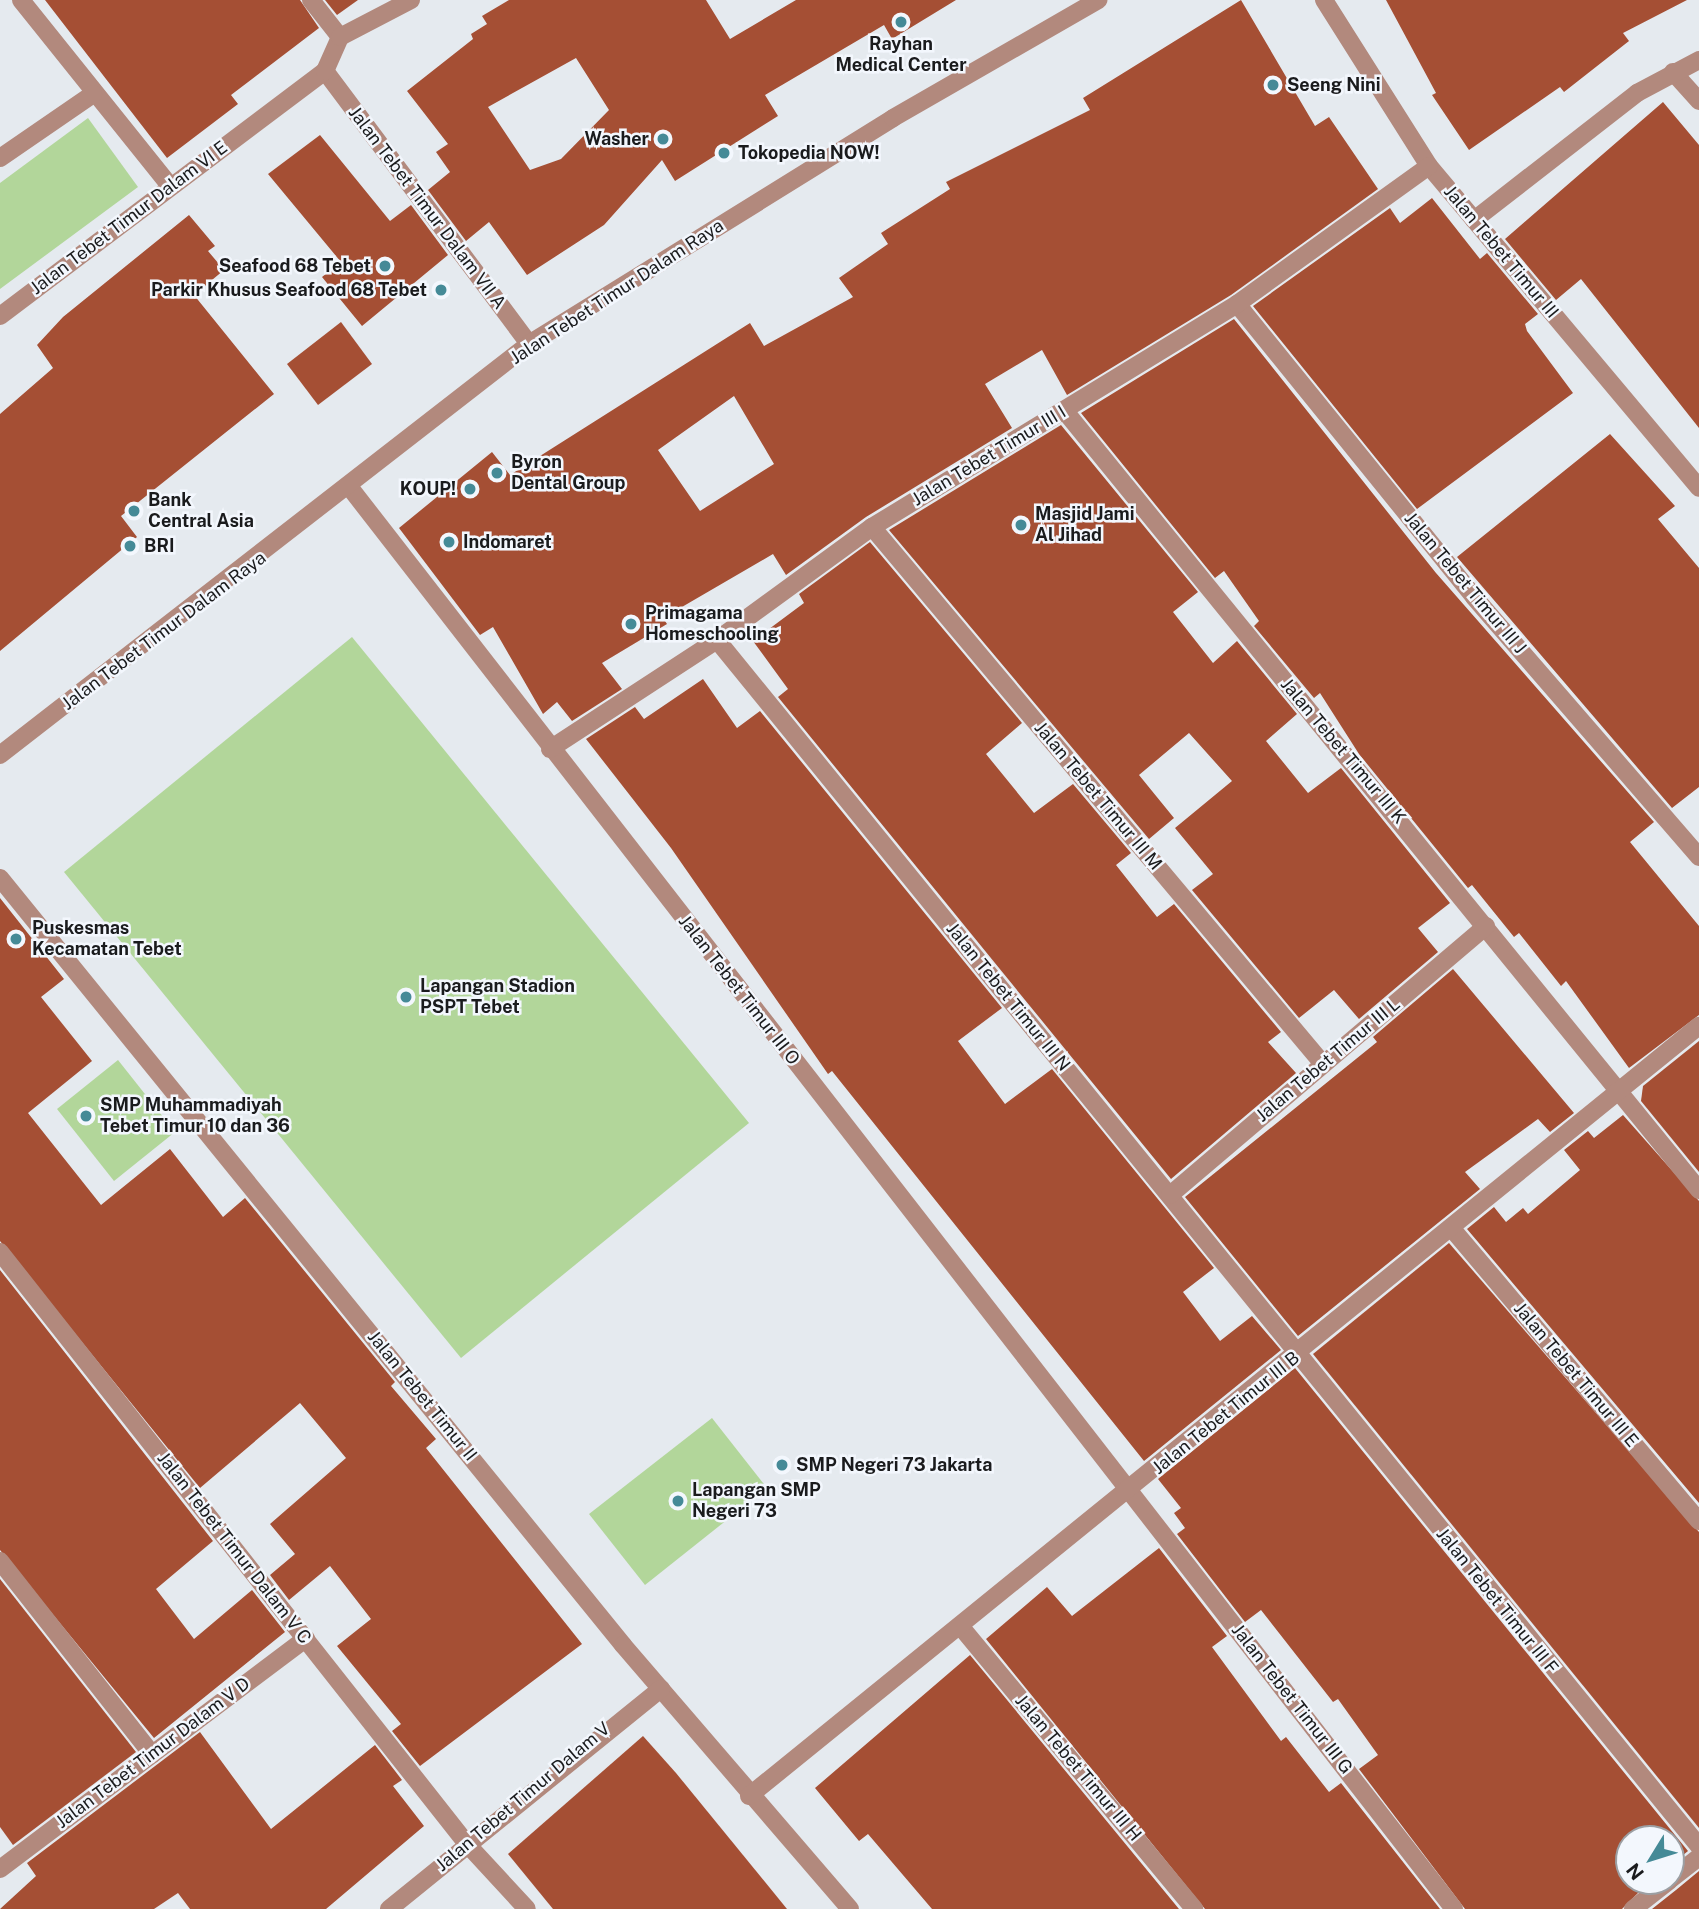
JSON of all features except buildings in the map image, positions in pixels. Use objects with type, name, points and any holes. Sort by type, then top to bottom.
[{"type":"street","points":[[21,0],[93,94],[169,185]]},
{"type":"street","points":[[311,0],[340,37]]},
{"type":"street","points":[[325,71],[340,37],[411,0]]},
{"type":"street","name":"Jalan Tebet Timur Dalam Raya","points":[[0,755],[351,489],[529,344],[893,118],[1098,0]]},
{"type":"street","name":"Jalan Tebet Timur III","points":[[1324,0],[1429,166],[1699,488]]},
{"type":"street","points":[[1474,220],[1673,72],[1699,60]]},
{"type":"street","name":"Jalan Tebet Timur Dalam VII A","points":[[325,71],[529,344]]},
{"type":"street","name":"Jalan Tebet Timur Dalam VI E","points":[[0,316],[169,185],[259,122],[325,71]]},
{"type":"street","points":[[1673,72],[1699,101]]},
{"type":"street","points":[[0,158],[93,94]]},
{"type":"street","name":"Jalan Tebet Timur III I","points":[[550,749],[717,640],[872,527],[1237,304],[1429,166]]},
{"type":"street","name":"Jalan Tebet Timur III J","points":[[1237,304],[1474,597],[1699,857]]},
{"type":"street","name":"Jalan Tebet Timur III K","points":[[1065,410],[1486,926],[1618,1094],[1699,1189]]},
{"type":"street","name":"Jalan Tebet Timur III O","points":[[351,489],[550,749],[1131,1490]]},
{"type":"street","name":"Jalan Tebet Timur III M","points":[[872,527],[1323,1064]]},
{"type":"street","name":"Jalan Tebet Timur III N","points":[[717,640],[1170,1195],[1296,1357]]},
{"type":"street","name":"Jalan Tebet Timur II","points":[[0,878],[749,1796],[850,1909]]},
{"type":"street","name":"Jalan Tebet Timur III L","points":[[1170,1195],[1486,926]]},
{"type":"street","name":"Jalan Tebet Timur III B","points":[[749,1796],[1296,1357],[1699,1027]]},
{"type":"street","name":"Jalan Tebet Timur III E","points":[[1452,1230],[1699,1521]]},
{"type":"street","name":"Jalan Tebet Timur Dalam V C","points":[[0,1252],[467,1844],[527,1909]]},
{"type":"street","name":"Jalan Tebet Timur III F","points":[[1296,1357],[1699,1846]]},
{"type":"street","name":"Jalan Tebet Timur III G","points":[[1131,1490],[1454,1909]]},
{"type":"street","points":[[0,1561],[152,1754]]},
{"type":"street","name":"Jalan Tebet Timur III H","points":[[961,1627],[1194,1909]]},
{"type":"street","name":"Jalan Tebet Timur Dalam V D","points":[[1,1867],[306,1638]]},
{"type":"street","name":"Jalan Tebet Timur Dalam V","points":[[388,1909],[661,1689]]},
{"type":"street","points":[[1685,1868],[1699,1857]]},
{"type":"street","points":[[1633,1909],[1651,1895]]},
{"type":"green space","points":[[88,118],[138,187],[0,289],[0,183]]},
{"type":"green space","name":"Lapangan Stadion PSPT Tebet","points":[[352,637],[749,1123],[461,1358],[64,872]]},
{"type":"green space","points":[[118,1060],[175,1132],[114,1181],[57,1109]]},
{"type":"green space","name":"Lapangan SMP Negeri 73","points":[[712,1418],[767,1488],[645,1585],[589,1514]]},
{"type":"place","name":"Rayhan Medical Center","points":[[901,22]]},
{"type":"place","name":"Seeng Nini","points":[[1273,85]]},
{"type":"place","name":"Washer","points":[[663,139]]},
{"type":"place","name":"Tokopedia NOW!","points":[[724,153]]},
{"type":"place","name":"Seafood 68 Tebet","points":[[385,266]]},
{"type":"place","name":"Parkir Khusus Seafood 68 Tebet","points":[[441,290]]},
{"type":"place","name":"Byron Dental Group","points":[[497,473]]},
{"type":"place","name":"KOUP!","points":[[470,489]]},
{"type":"place","name":"Bank Central Asia","points":[[134,511]]},
{"type":"place","name":"Masjid Jami Al Jihad","points":[[1021,525]]},
{"type":"place","name":"Indomaret","points":[[449,542]]},
{"type":"place","name":"BRI","points":[[130,546]]},
{"type":"place","name":"Primagama Homeschooling","points":[[631,624]]},
{"type":"place","name":"Puskesmas Kecamatan Tebet","points":[[16,939]]},
{"type":"place","name":"Lapangan Stadion PSPT Tebet","points":[[406,997]]},
{"type":"place","name":"SMP Muhammadiyah Tebet Timur 10 dan 36","points":[[86,1116]]},
{"type":"place","name":"SMP Negeri 73 Jakarta","points":[[782,1465]]},
{"type":"place","name":"Lapangan SMP Negeri 73","points":[[678,1501]]}]
